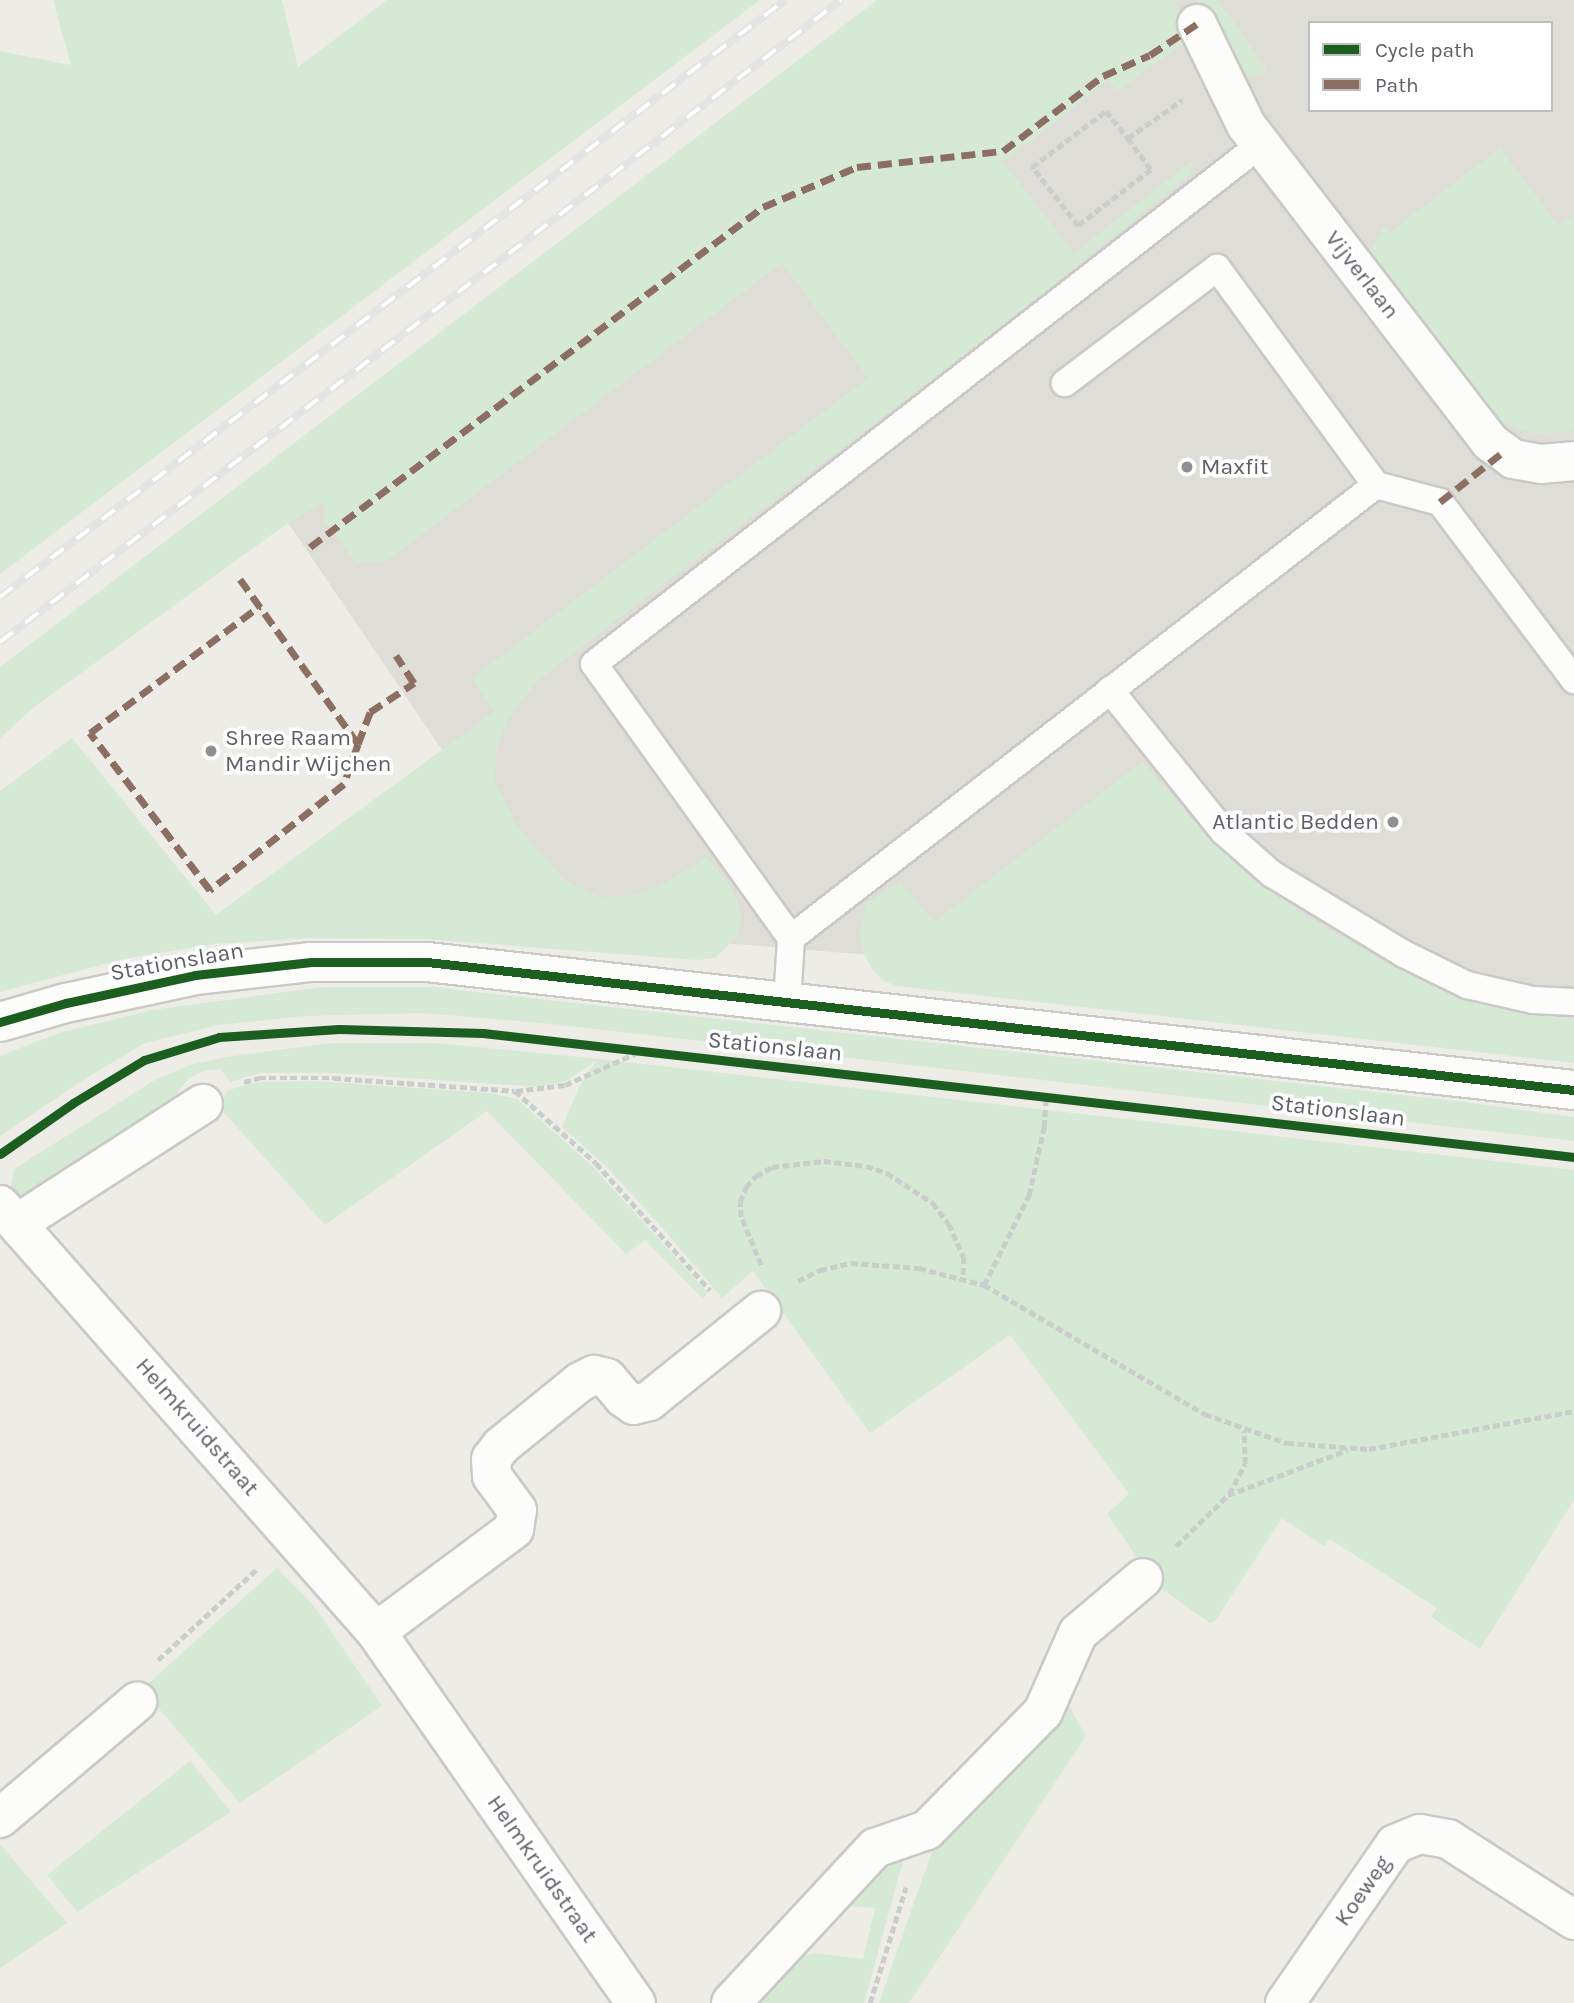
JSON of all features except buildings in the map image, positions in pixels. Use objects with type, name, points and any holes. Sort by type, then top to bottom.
[{"type":"street","name":"Vijverlaan","points":[[1196,24],[1247,125],[1490,442],[1513,459],[1541,464],[1574,461]]},
{"type":"street","name":"Stationslaan","points":[[0,1021],[66,1003],[195,975],[311,962],[439,963],[1574,1090]]},
{"type":"street","name":"Helmkruidstraat","points":[[204,1104],[9,1214],[376,1632],[636,2003]]},
{"type":"street","points":[[376,1632],[514,1529],[517,1510],[492,1476],[491,1460],[501,1446],[580,1382],[594,1376],[607,1378],[624,1398],[634,1405],[649,1401],[761,1311]]},
{"type":"street","points":[[731,2003],[875,1848],[927,1830],[1043,1712],[1078,1633],[1143,1578]]},
{"type":"street","points":[[0,1818],[136,1702]]},
{"type":"street","name":"Koeweg","points":[[1285,2003],[1395,1844],[1420,1834],[1448,1839],[1574,1920]]},
{"type":"lane","points":[[787,1002],[791,937],[594,664],[1261,144]]},
{"type":"lane","points":[[1065,383],[1217,268],[1376,485],[1440,502],[1574,680]]},
{"type":"lane","points":[[791,937],[1376,485]]},
{"type":"lane","points":[[1110,690],[1223,831],[1272,874],[1393,948],[1467,985],[1533,1000],[1574,1002]]},
{"type":"path","points":[[1106,111],[1128,138],[1151,170],[1078,226],[1032,167],[1106,111]]},
{"type":"path","points":[[1128,138],[1145,127]]},
{"type":"path","points":[[615,1048],[654,1052]]},
{"type":"path","points":[[204,1104],[232,1085],[259,1078],[334,1078],[515,1091],[565,1085],[641,1051]]},
{"type":"path","points":[[515,1091],[596,1163],[722,1303],[761,1311]]},
{"type":"path","points":[[1032,1095],[1060,1098]]},
{"type":"path","points":[[984,1285],[1029,1195],[1044,1127],[1046,1097]]},
{"type":"path","points":[[761,1311],[762,1267],[741,1217],[740,1202],[746,1187],[756,1175],[789,1163],[824,1161],[866,1166],[908,1184],[933,1203],[950,1224],[964,1256],[963,1280]]},
{"type":"path","points":[[761,1311],[772,1295],[820,1270],[851,1263],[919,1268],[984,1285],[1205,1414],[1287,1443],[1350,1449]]},
{"type":"path","points":[[1228,1495],[1350,1449],[1574,1411]]},
{"type":"path","points":[[1143,1578],[1228,1495],[1245,1464],[1244,1430]]},
{"type":"path","points":[[136,1702],[142,1675],[292,1536]]},
{"type":"path","points":[[870,2003],[912,1865],[927,1830]]},
{"type":"shaded area","points":[[934,0],[1574,0],[1574,1025],[1312,991],[564,930],[272,499]]},
{"type":"green space","points":[[53,0],[282,0],[298,67],[387,0],[760,0],[0,574],[0,51],[71,65]]},
{"type":"green space","points":[[877,0],[1174,0],[1185,26],[1179,34],[1183,44],[1117,91],[1109,80],[1003,162],[1074,253],[1193,160],[1191,175],[1004,324],[537,681],[507,721],[496,752],[495,781],[518,827],[566,881],[600,897],[635,895],[669,881],[707,857],[728,882],[737,900],[742,918],[737,937],[715,958],[697,960],[425,939],[309,938],[213,944],[123,959],[0,992],[0,791],[72,738],[216,915],[494,712],[472,678],[868,378],[782,263],[384,563],[356,562],[324,521],[324,502],[278,530],[33,708],[0,738],[0,667]]},
{"type":"green space","points":[[1196,0],[1218,0],[1268,70],[1246,78],[1237,74]]},
{"type":"green space","points":[[1500,148],[1558,225],[1574,215],[1574,431],[1535,434],[1500,421],[1487,409],[1369,254],[1384,226],[1390,232]]},
{"type":"green space","points":[[1142,762],[1201,829],[1250,874],[1309,918],[1378,958],[1455,990],[1574,1020],[1574,1063],[897,986],[882,980],[871,967],[863,952],[860,934],[866,904],[900,881],[934,922]]},
{"type":"green space","points":[[323,987],[432,987],[1464,1102],[1574,1117],[1574,1141],[552,1024],[423,1013],[305,1016],[219,1025],[145,1043],[80,1082],[0,1136],[0,1056],[59,1033],[152,1010]]},
{"type":"green space","points":[[331,1043],[437,1043],[599,1059],[1574,1170],[1574,1500],[1480,1649],[1431,1617],[1437,1608],[1330,1539],[1324,1546],[1282,1518],[1215,1621],[1210,1623],[1156,1585],[1107,1514],[1129,1494],[1010,1335],[870,1433],[753,1271],[722,1298],[606,1166],[562,1127],[580,1085],[597,1060],[566,1081],[539,1087],[336,1073],[260,1073],[231,1082],[220,1069],[203,1071],[189,1078],[178,1091],[178,1103],[26,1206],[11,1187],[14,1169],[155,1080],[190,1065],[226,1057]]},
{"type":"green space","points":[[313,1081],[490,1093],[517,1099],[593,1167],[708,1293],[703,1299],[645,1240],[626,1254],[487,1111],[325,1225],[220,1108],[227,1091],[241,1086],[262,1082]]},
{"type":"green space","points":[[277,1568],[314,1606],[382,1706],[240,1803],[142,1689]]},
{"type":"green space","points":[[1068,1704],[1086,1736],[909,2003],[879,2003],[940,1828]]},
{"type":"green space","points":[[190,1761],[231,1812],[77,1912],[47,1875]]},
{"type":"green space","points":[[908,1843],[864,2003],[749,2003],[792,1962],[804,1956],[815,1953],[863,1959],[875,1908],[834,1905]]},
{"type":"green space","points":[[0,1844],[67,1923],[0,1968]]},
{"type":"railway","points":[[0,597],[785,0]]},
{"type":"railway","points":[[0,642],[841,0]]},
{"type":"marked path","points":[[310,547],[763,207],[857,167],[1003,151],[1103,76],[1150,55],[1197,24]]},
{"type":"marked path","points":[[1440,502],[1503,452]]},
{"type":"marked path","points":[[240,579],[358,744],[344,784],[210,890],[90,733],[260,606]]},
{"type":"marked path","points":[[358,744],[370,712],[414,683],[396,655]]},
{"type":"cycle path","points":[[0,1022],[66,1003],[195,975],[311,962],[427,962],[1574,1090]]},
{"type":"cycle path","points":[[0,1154],[73,1103],[144,1060],[219,1037],[339,1029],[483,1033],[1574,1157]]},
{"type":"place","name":"Maxfit","points":[[1187,467]]},
{"type":"place","name":"Shree Raam Mandir Wijchen","points":[[211,751]]},
{"type":"place","name":"Atlantic Bedden","points":[[1393,822]]}]
